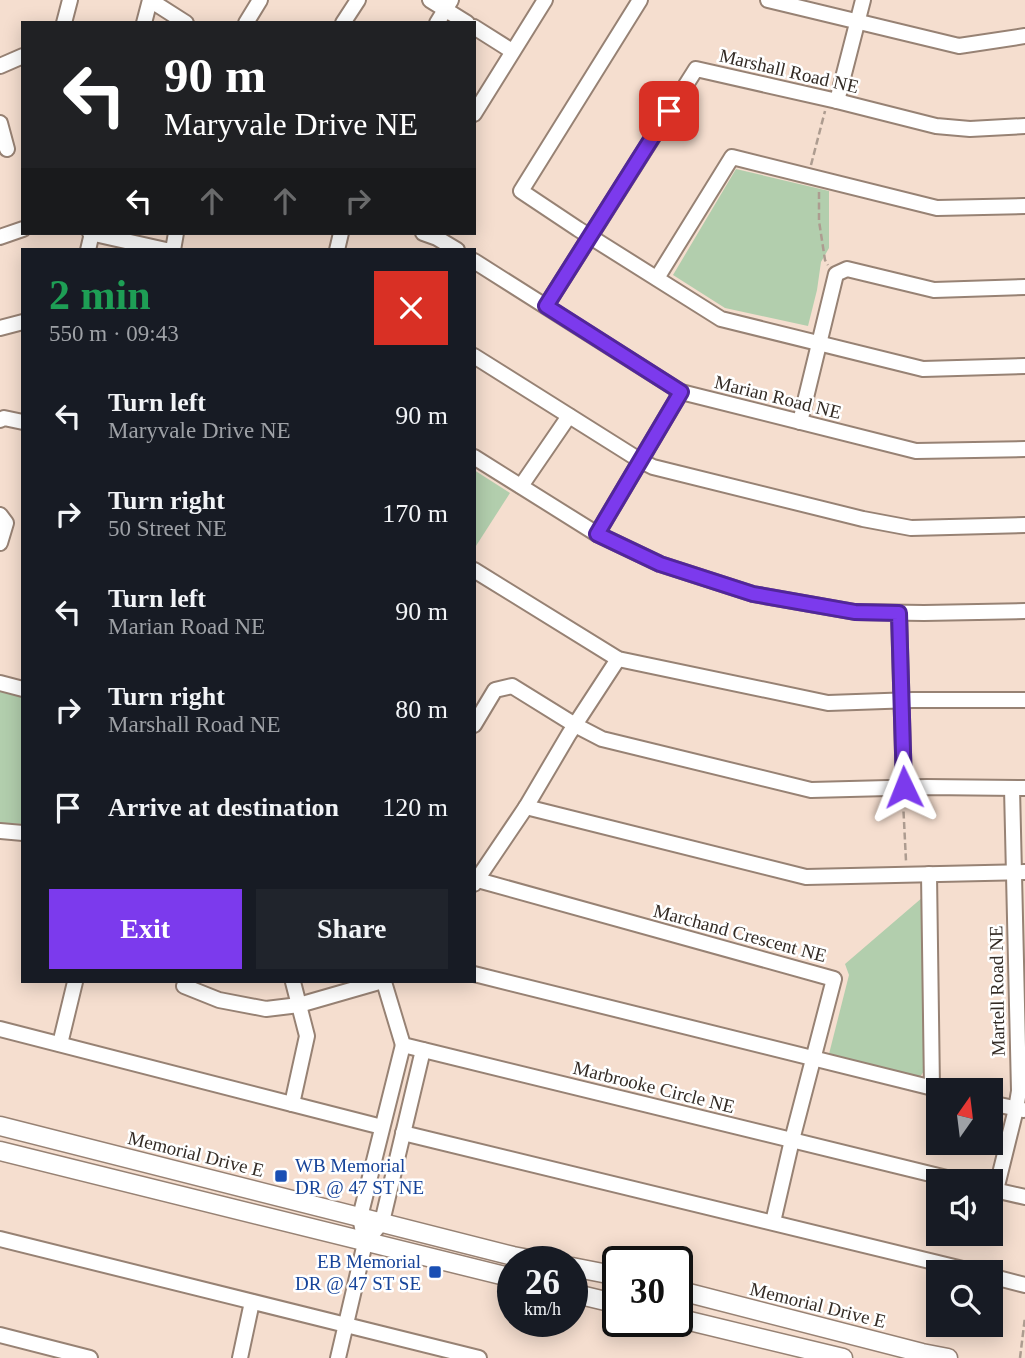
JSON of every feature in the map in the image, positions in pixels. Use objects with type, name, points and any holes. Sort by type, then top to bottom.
[{"type":"main road","name":"Memorial Drive E","points":[[0,1126],[497,1251]]},
{"type":"main road","points":[[0,1151],[497,1274]]},
{"type":"main road","name":"Memorial Drive E","points":[[693,1294],[948,1358]]},
{"type":"main road","points":[[693,1322],[843,1358]]},
{"type":"street","points":[[64,21],[69,0]]},
{"type":"street","points":[[145,21],[150,0],[183,21]]},
{"type":"street","points":[[247,21],[260,0]]},
{"type":"street","points":[[344,21],[358,0]]},
{"type":"street","points":[[430,0],[449,5],[465,21]]},
{"type":"street","points":[[476,111],[545,0]]},
{"type":"street","points":[[640,0],[521,191],[721,319],[923,369],[1025,366]]},
{"type":"street","points":[[768,0],[959,46],[1025,36]]},
{"type":"street","points":[[831,104],[863,0]]},
{"type":"street","points":[[438,21],[449,5]]},
{"type":"street","points":[[476,28],[512,51]]},
{"type":"street","points":[[0,66],[21,58]]},
{"type":"street","name":"Marshall Road NE","points":[[546,306],[696,69],[831,104],[936,126],[970,129],[1025,126]]},
{"type":"street","points":[[0,123],[3,150],[21,148]]},
{"type":"street","points":[[657,278],[732,157],[937,208],[1025,206]]},
{"type":"street","points":[[0,237],[21,230]]},
{"type":"street","points":[[100,235],[157,248]]},
{"type":"street","points":[[429,235],[454,248]]},
{"type":"street","name":"Marian Road NE","points":[[476,262],[681,392],[916,451],[1025,449]]},
{"type":"street","points":[[800,422],[836,274],[847,269],[934,290],[1025,288]]},
{"type":"street","points":[[0,328],[21,322]]},
{"type":"street","points":[[476,357],[653,467],[863,519],[911,528],[1025,525]]},
{"type":"street","points":[[597,534],[681,392]]},
{"type":"street","points":[[521,486],[569,416]]},
{"type":"street","points":[[0,420],[4,418],[21,422]]},
{"type":"street","points":[[476,458],[597,534],[660,564],[753,594],[855,612],[1025,611]]},
{"type":"street","points":[[0,515],[6,523],[0,543]]},
{"type":"street","points":[[476,571],[618,659],[828,703],[1025,700]]},
{"type":"street","points":[[899,613],[904,787]]},
{"type":"street","points":[[476,880],[526,807],[618,659]]},
{"type":"street","points":[[0,683],[21,688]]},
{"type":"street","points":[[476,722],[495,690],[512,686],[602,739],[811,790],[904,787],[1018,788]]},
{"type":"street","name":"Martell Road NE","points":[[1000,1169],[1020,1110],[1018,788]]},
{"type":"street","points":[[526,807],[806,877],[1019,873]]},
{"type":"street","points":[[0,831],[21,833]]},
{"type":"street","points":[[929,874],[937,1078]]},
{"type":"street","name":"Marchand Crescent NE","points":[[476,881],[834,979],[792,1140],[774,1222]]},
{"type":"street","points":[[476,974],[926,1086]]},
{"type":"street","points":[[60,1044],[75,983]]},
{"type":"street","points":[[292,1104],[307,1035],[293,983]]},
{"type":"street","points":[[184,986],[219,1000],[266,1009],[299,1005],[378,983]]},
{"type":"street","points":[[338,1358],[365,1243],[360,1217],[403,1045],[382,983]]},
{"type":"street","points":[[0,1029],[382,1128]]},
{"type":"street","name":"Marbrooke Circle NE","points":[[403,1045],[926,1173]]},
{"type":"street","points":[[365,1243],[382,1222],[423,1050]]},
{"type":"street","points":[[404,1133],[927,1260]]},
{"type":"street","points":[[1003,1192],[1025,1197]]},
{"type":"street","points":[[0,1239],[346,1325],[439,1353],[479,1358]]},
{"type":"street","points":[[1003,1279],[1025,1285]]},
{"type":"street","points":[[240,1358],[252,1302]]},
{"type":"street","points":[[0,1335],[90,1358]]},
{"type":"path","points":[[831,104],[815,177],[825,260],[836,274]]},
{"type":"path","points":[[904,787],[907,874]]},
{"type":"path","points":[[1020,1358],[1025,1317]]},
{"type":"green space","points":[[736,169],[829,191],[829,248],[821,262],[808,326],[725,308],[673,275]]},
{"type":"green space","points":[[476,471],[510,493],[476,546]]},
{"type":"green space","points":[[0,691],[21,696],[21,824],[0,823]]},
{"type":"green space","points":[[923,897],[926,1068],[920,1077],[829,1054],[849,975],[845,964]]},
{"type":"place","name":"WB Memorial DR @ 47 ST NE","points":[[281,1176]]},
{"type":"place","name":"EB Memorial DR @ 47 ST SE","points":[[435,1272]]},
{"type":"route","points":[[669,111],[546,306],[681,392],[597,534],[660,564],[753,594],[855,612],[899,613],[904,787]]}]
